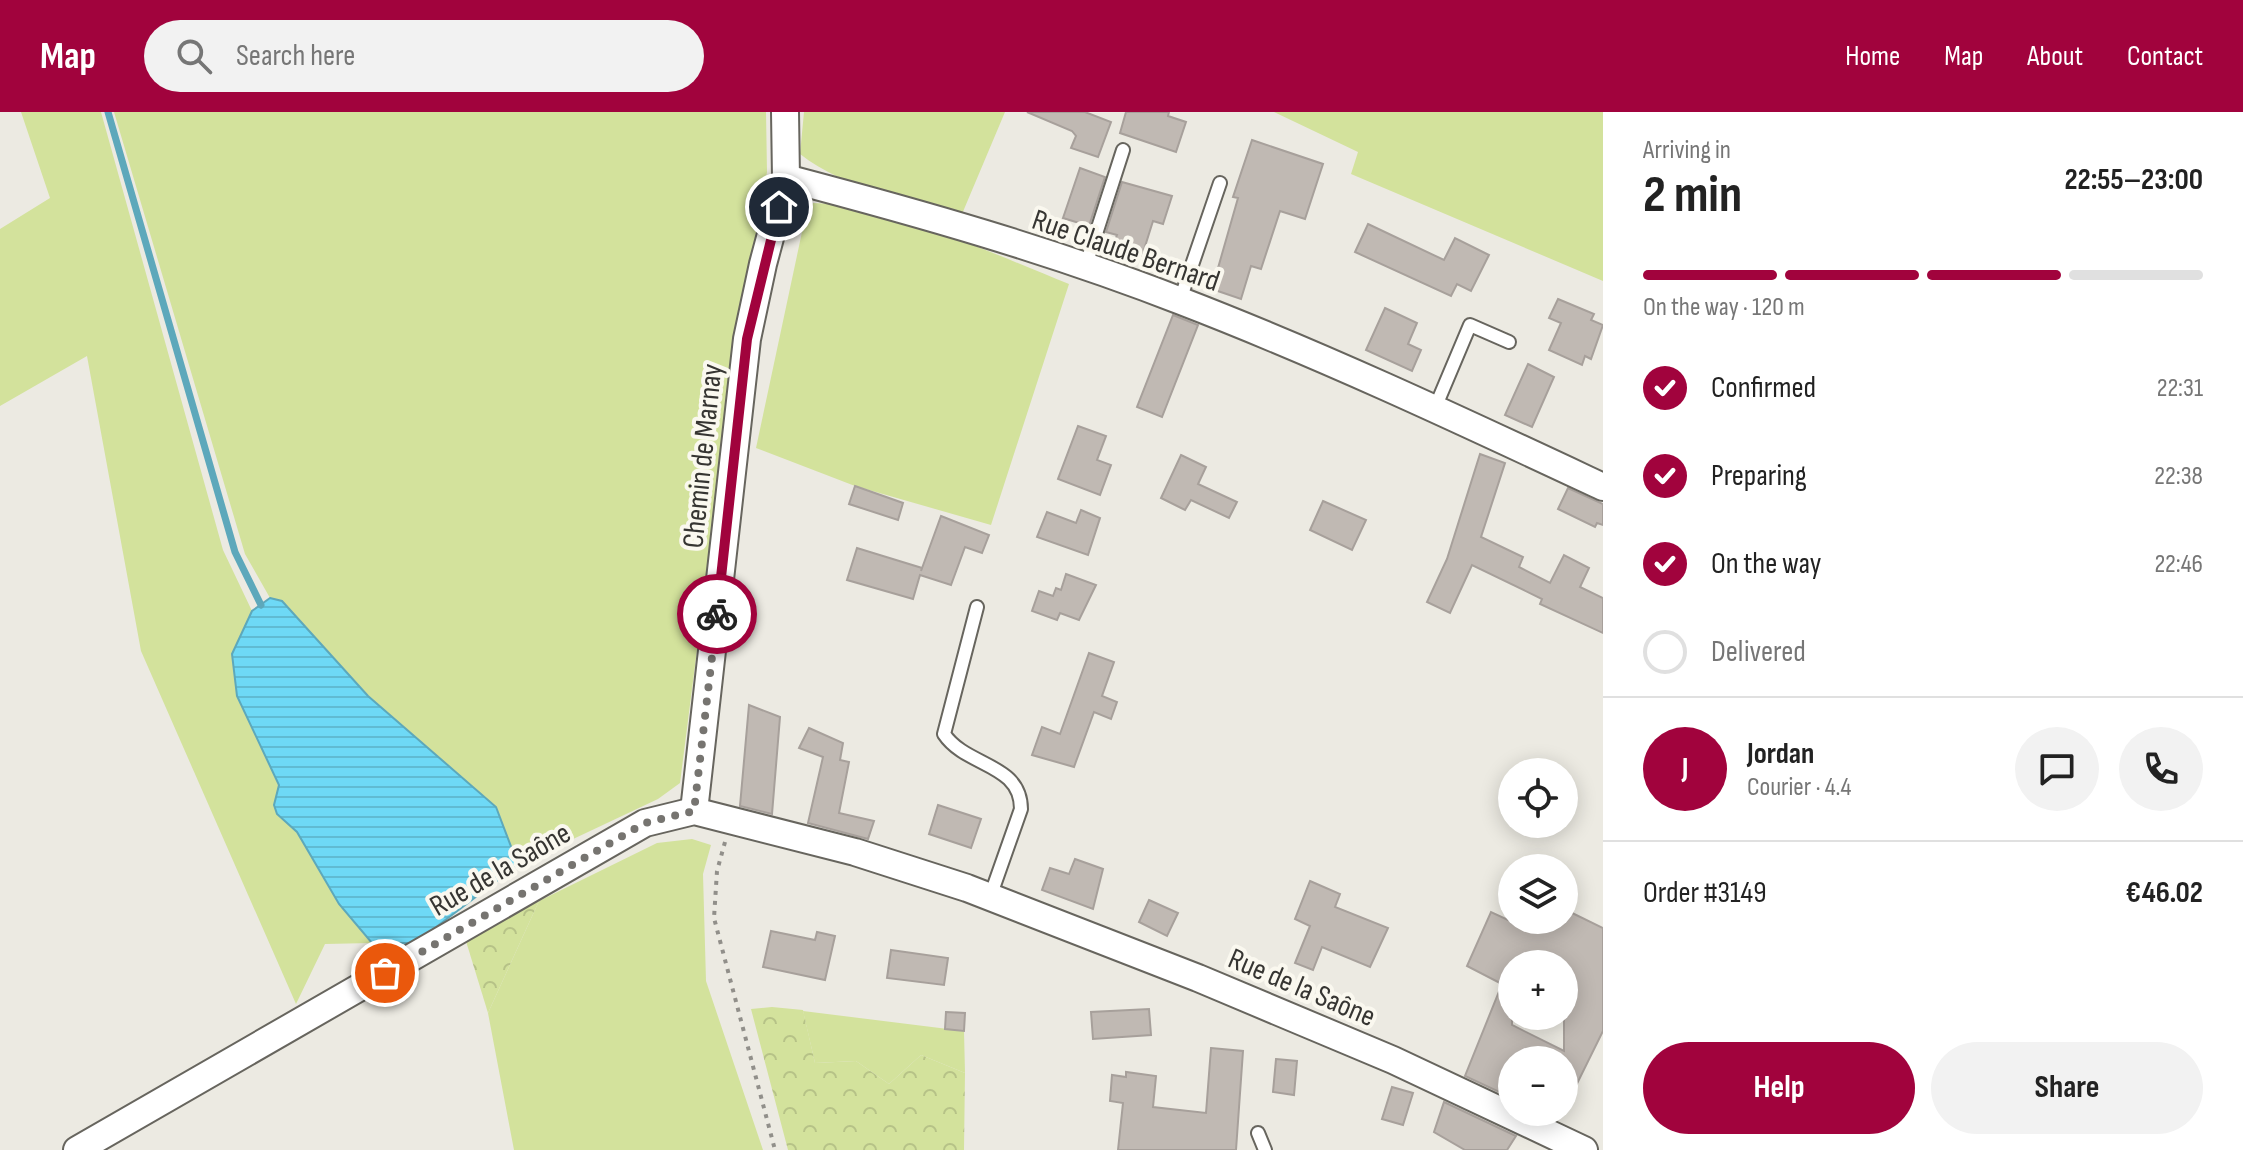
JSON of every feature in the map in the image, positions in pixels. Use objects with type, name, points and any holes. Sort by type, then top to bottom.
[{"type":"street","name":"Chemin de Marnay","points":[[694,811],[747,339],[786,178],[785,112]]},
{"type":"street","name":"Rue Claude Bernard","points":[[786,178],[924,215],[1180,300],[1435,408],[1603,487]]},
{"type":"street","name":"Rue de la Saône","points":[[77,1150],[645,823],[694,811],[855,852],[990,897],[1240,995],[1393,1060],[1542,1141],[1584,1150]]},
{"type":"lane","points":[[1085,268],[1123,150]]},
{"type":"lane","points":[[1180,300],[1220,183]]},
{"type":"lane","points":[[1435,408],[1470,325],[1509,342]]},
{"type":"lane","points":[[977,607],[944,734],[964,756],[1000,771],[1021,797],[1021,809],[990,897]]},
{"type":"lane","points":[[1258,1133],[1265,1150]]},
{"type":"path","points":[[731,820],[717,871],[714,918],[775,1150]]},
{"type":"green space","points":[[21,112],[101,112],[223,550],[252,611],[232,654],[237,696],[279,785],[274,805],[277,814],[297,832],[339,904],[372,943],[325,944],[296,1004],[141,651],[87,356],[0,406],[0,229],[50,198]]},
{"type":"green space","points":[[114,112],[766,112],[767,172],[737,337],[680,783],[658,799],[518,865],[496,807],[368,696],[282,601],[270,598],[245,554]]},
{"type":"green space","points":[[804,112],[1005,112],[962,214],[857,185],[818,166],[800,154]]},
{"type":"green space","points":[[1274,112],[1603,112],[1603,281],[1351,174],[1358,152]]},
{"type":"green space","points":[[813,203],[875,212],[908,222],[1069,284],[991,525],[855,486],[756,448],[805,218]]},
{"type":"green space","points":[[692,839],[711,845],[703,874],[706,981],[763,1150],[514,1150],[488,1013],[539,901],[657,843]]},
{"type":"green space","points":[[539,901],[488,1013],[465,938]]},
{"type":"green space","points":[[772,1007],[803,1010],[815,1063],[856,1061],[889,1084],[921,1055],[965,1073],[964,1150],[788,1150],[751,1009]]},
{"type":"green space","points":[[803,1011],[964,1031],[965,1073],[921,1055],[889,1084],[856,1061],[815,1063]]},
{"type":"water","points":[[270,598],[282,601],[368,696],[496,807],[518,865],[415,943],[372,943],[339,904],[297,832],[277,814],[274,805],[279,785],[237,696],[232,654],[252,611]]},
{"type":"building","points":[[1027,112],[1085,112],[1111,122],[1098,157],[1071,148],[1076,136],[1072,131]]},
{"type":"building","points":[[1126,112],[1169,112],[1168,116],[1186,122],[1176,152],[1120,133]]},
{"type":"building","points":[[1252,140],[1323,164],[1305,219],[1280,211],[1261,269],[1251,266],[1241,299],[1212,289],[1238,198],[1233,197]]},
{"type":"building","points":[[1080,168],[1105,177],[1089,226],[1063,218]]},
{"type":"building","points":[[1122,182],[1172,196],[1163,224],[1153,221],[1142,256],[1113,246],[1117,235],[1106,232]]},
{"type":"building","points":[[1368,224],[1444,260],[1455,238],[1489,255],[1471,291],[1457,284],[1451,296],[1355,252]]},
{"type":"building","points":[[1558,299],[1594,314],[1591,320],[1603,325],[1591,359],[1585,356],[1582,365],[1549,350],[1561,323],[1549,318]]},
{"type":"building","points":[[1385,308],[1417,323],[1408,344],[1421,350],[1412,371],[1366,350]]},
{"type":"building","points":[[1173,315],[1198,325],[1162,417],[1137,407]]},
{"type":"building","points":[[1528,364],[1554,377],[1532,427],[1505,415]]},
{"type":"building","points":[[1078,426],[1106,436],[1097,460],[1111,465],[1100,495],[1058,479]]},
{"type":"building","points":[[1480,454],[1505,463],[1481,537],[1523,557],[1519,567],[1550,583],[1564,555],[1589,568],[1580,587],[1603,598],[1603,633],[1540,604],[1542,599],[1472,565],[1450,613],[1427,602],[1447,559]]},
{"type":"building","points":[[1181,455],[1206,467],[1198,484],[1237,502],[1229,518],[1191,500],[1185,510],[1161,498]]},
{"type":"building","points":[[855,486],[903,503],[898,520],[849,504]]},
{"type":"building","points":[[1568,488],[1603,504],[1603,525],[1597,523],[1595,527],[1558,509]]},
{"type":"building","points":[[1323,501],[1366,520],[1352,550],[1310,530]]},
{"type":"building","points":[[1081,510],[1100,518],[1088,555],[1037,537],[1047,512],[1076,523]]},
{"type":"building","points":[[941,516],[989,535],[982,553],[965,547],[951,585],[920,575],[913,599],[847,580],[857,548],[922,568],[921,571]]},
{"type":"building","points":[[1066,574],[1096,585],[1079,620],[1060,613],[1057,620],[1032,611],[1039,591],[1053,596],[1056,588],[1061,590]]},
{"type":"building","points":[[1089,653],[1114,662],[1102,696],[1117,702],[1111,719],[1094,712],[1074,767],[1032,755],[1042,727],[1060,734]]},
{"type":"building","points":[[749,705],[780,717],[772,814],[740,806]]},
{"type":"building","points":[[809,728],[843,743],[840,760],[849,762],[839,813],[874,821],[868,839],[808,823],[823,757],[799,748]]},
{"type":"building","points":[[938,805],[981,819],[971,848],[929,834]]},
{"type":"building","points":[[1075,859],[1103,869],[1093,909],[1042,890],[1050,868],[1069,874]]},
{"type":"building","points":[[1310,881],[1340,894],[1335,907],[1388,928],[1370,967],[1322,947],[1313,970],[1295,963],[1310,926],[1295,919]]},
{"type":"building","points":[[1149,900],[1178,913],[1167,936],[1139,922]]},
{"type":"building","points":[[1491,912],[1498,915],[1498,934],[1578,934],[1578,916],[1603,928],[1603,1031],[1578,1082],[1578,1046],[1564,1046],[1564,1030],[1578,1030],[1578,950],[1498,950],[1498,982],[1467,966]]},
{"type":"building","points":[[771,931],[815,940],[817,932],[835,936],[825,980],[763,967]]},
{"type":"building","points":[[891,950],[948,958],[944,985],[887,978]]},
{"type":"building","points":[[1498,994],[1498,1030],[1522,1030],[1554,1046],[1498,1046],[1498,1091],[1465,1076]]},
{"type":"building","points":[[1149,1009],[1151,1035],[1093,1039],[1091,1012]]},
{"type":"building","points":[[946,1012],[965,1013],[964,1031],[945,1029]]},
{"type":"building","points":[[1211,1048],[1243,1051],[1236,1150],[1118,1150],[1123,1103],[1110,1101],[1112,1075],[1126,1077],[1126,1072],[1156,1076],[1153,1107],[1206,1113]]},
{"type":"building","points":[[1276,1059],[1297,1061],[1294,1095],[1273,1092]]},
{"type":"building","points":[[1392,1087],[1413,1093],[1403,1125],[1382,1119]]},
{"type":"building","points":[[1444,1102],[1516,1136],[1507,1150],[1465,1150],[1434,1132]]},
{"type":"waterway","points":[[108,112],[235,552],[261,605]]},
{"type":"way so far","points":[[385,973],[645,823],[694,811],[717,614]]},
{"type":"route","points":[[717,614],[747,339],[779,207]]}]
